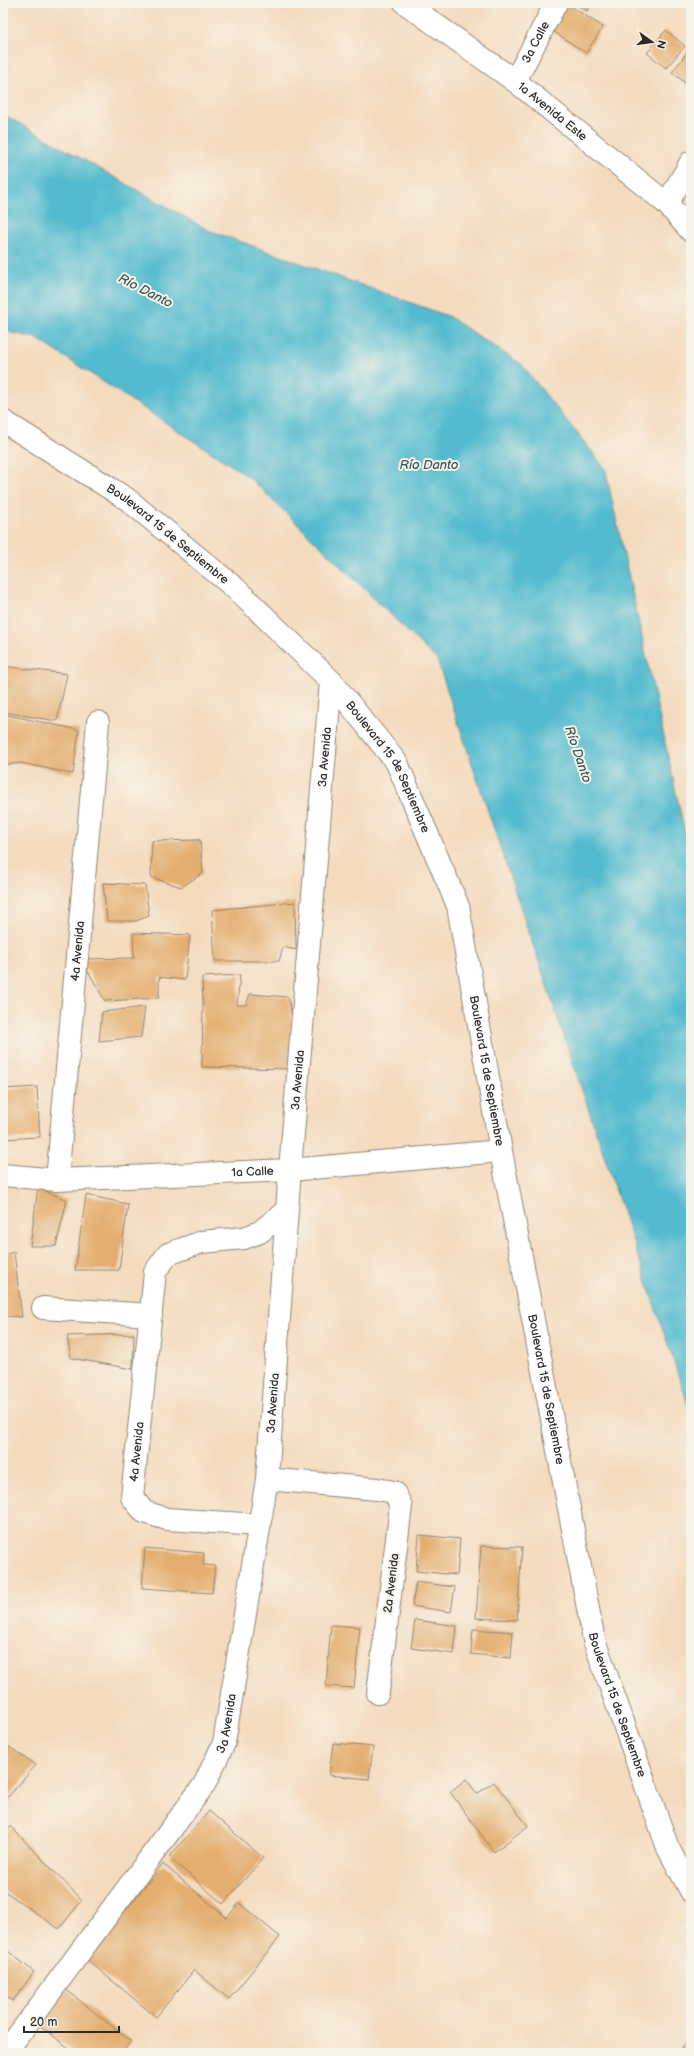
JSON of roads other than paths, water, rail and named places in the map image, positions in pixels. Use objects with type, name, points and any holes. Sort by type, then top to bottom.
[{"type":"street","name":"1a Avenida Este","points":[[405,3],[515,81],[667,204],[691,231]]},
{"type":"street","name":"3a Calle","points":[[515,81],[556,3]]},
{"type":"street","points":[[667,204],[691,162]]},
{"type":"street","name":"Boulevard 15 de Septiembre","points":[[3,421],[127,499],[235,588],[331,681],[397,764],[458,906],[501,1151],[594,1640],[668,1848],[691,1891]]},
{"type":"street","name":"3a Avenida","points":[[5,2053],[204,1785],[224,1743],[267,1479],[290,1170],[331,681]]},
{"type":"street","name":"4a Avenida","points":[[57,1180],[98,722]]},
{"type":"street","name":"1a Calle","points":[[3,1175],[57,1180],[290,1170],[501,1151]]},
{"type":"street","name":"4a Avenida","points":[[259,1525],[167,1519],[144,1512],[132,1497],[155,1272],[168,1254],[202,1242],[244,1238],[260,1232],[287,1210]]},
{"type":"street","points":[[43,1308],[151,1315]]},
{"type":"street","name":"2a Avenida","points":[[267,1479],[377,1489],[394,1492],[401,1506],[378,1693]]},
{"type":"water","name":"Río Danto","points":[[3,117],[8,117],[208,230],[448,316],[521,364],[605,468],[691,861],[691,1413],[437,660],[249,477],[36,338],[3,331]]}]
